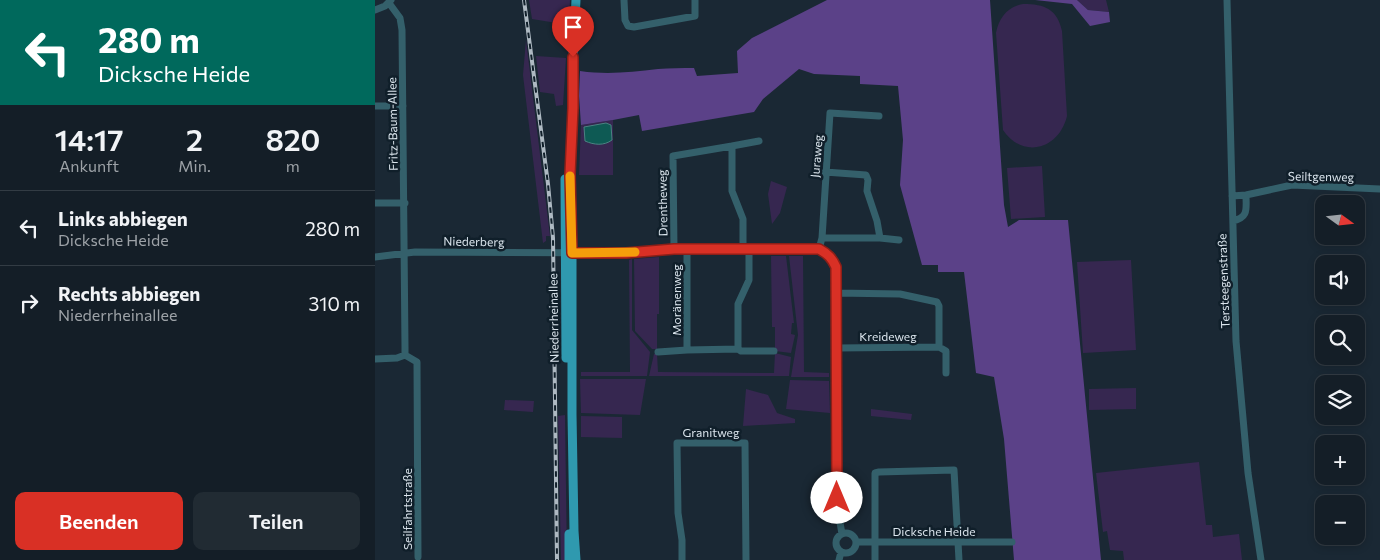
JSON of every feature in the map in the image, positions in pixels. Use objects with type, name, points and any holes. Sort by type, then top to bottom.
[{"type":"main road","name":"Niederrheinallee","points":[[569,560],[568,253],[573,108],[572,76],[576,0]]},
{"type":"main road","name":"Niederrheinallee","points":[[568,253],[574,532],[577,560]]},
{"type":"street","points":[[624,0],[625,20],[628,26],[634,27],[695,16],[695,0]]},
{"type":"street","name":"Tersteegenstraße","points":[[1227,0],[1236,341],[1248,473],[1261,560]]},
{"type":"street","points":[[375,10],[390,1]]},
{"type":"street","name":"Fritz-Baum-Allee","points":[[390,1],[400,18],[403,30],[405,355]]},
{"type":"street","points":[[375,106],[403,106]]},
{"type":"street","name":"Juraweg","points":[[819,249],[822,238],[830,113],[879,116]]},
{"type":"street","name":"Drentheweg","points":[[674,249],[673,156],[759,141]]},
{"type":"street","points":[[732,146],[732,191],[743,219],[749,280],[738,304],[737,350]]},
{"type":"street","points":[[825,172],[866,175],[868,180],[867,192],[877,220],[880,238]]},
{"type":"street","name":"Seiltgenweg","points":[[1232,196],[1292,185],[1380,189]]},
{"type":"street","points":[[1233,221],[1241,219],[1245,214],[1245,195]]},
{"type":"street","points":[[375,204],[405,203]]},
{"type":"street","points":[[822,238],[880,238],[899,240]]},
{"type":"street","points":[[568,253],[626,253],[674,249],[819,249],[830,257],[836,267],[837,506],[842,534],[836,541],[837,547],[841,552]]},
{"type":"street","name":"Moränenweg","points":[[687,249],[687,350]]},
{"type":"street","name":"Niederberg","points":[[375,257],[405,253],[568,253]]},
{"type":"street","points":[[836,293],[900,294],[937,302],[939,306],[939,348],[946,351],[945,373]]},
{"type":"street","name":"Kreideweg","points":[[837,348],[939,348]]},
{"type":"street","name":"Moränenweg","points":[[658,352],[687,350],[774,352]]},
{"type":"street","points":[[375,359],[397,358],[405,355]]},
{"type":"street","name":"Seilfahrtstraße","points":[[405,355],[417,362],[418,557]]},
{"type":"street","name":"Granitweg","points":[[682,560],[682,540],[678,513],[677,443],[745,443],[746,560]]},
{"type":"street","points":[[875,560],[875,473],[954,470],[959,560]]},
{"type":"street","name":"Dicksche Heide","points":[[842,534],[851,534],[856,542],[1012,542]]},
{"type":"street","points":[[841,552],[851,551],[856,542]]},
{"type":"street","points":[[839,560],[841,552]]},
{"type":"shaded area","points":[[529,0],[570,0],[569,25],[532,19]]},
{"type":"shaded area","points":[[827,0],[990,0],[1004,205],[1008,227],[1019,220],[1068,220],[1101,560],[1014,560],[1004,439],[994,377],[976,373],[964,272],[938,272],[938,265],[922,265],[900,185],[903,140],[898,86],[860,84],[860,76],[814,74],[799,69],[763,99],[754,112],[642,131],[639,115],[581,125],[580,71],[610,73],[694,68],[697,76],[738,73],[737,51],[752,38]]},
{"type":"shaded area","points":[[1035,0],[1077,0],[1088,10],[1109,12],[1110,22],[1090,26],[1072,4]]},
{"type":"shaded area","points":[[1077,0],[1106,0],[1109,12],[1088,10]]},
{"type":"shaded area","points":[[1017,5],[1038,5],[1049,9],[1057,18],[1062,31],[1067,116],[1063,128],[1056,137],[1039,147],[1020,145],[1003,130],[996,33],[999,23],[1005,14]]},
{"type":"shaded area","points":[[526,40],[550,236],[546,236],[546,241],[543,243],[523,75]]},
{"type":"shaded area","points":[[536,56],[566,58],[563,105],[556,106],[554,94],[540,92]]},
{"type":"shaded area","points":[[613,120],[613,175],[579,175],[581,125]]},
{"type":"shaded area","points":[[606,123],[611,125],[612,140],[599,144],[585,141],[584,127]]},
{"type":"shaded area","points":[[1042,166],[1045,217],[1011,219],[1007,168]]},
{"type":"shaded area","points":[[771,181],[787,187],[780,213],[772,224],[768,194]]},
{"type":"shaded area","points":[[771,256],[786,256],[794,323],[792,323],[791,334],[795,335],[791,353],[775,351],[775,327],[772,327]]},
{"type":"shaded area","points":[[789,256],[803,256],[804,372],[829,373],[829,377],[791,377],[798,335]]},
{"type":"shaded area","points":[[659,257],[657,349],[652,349],[635,331],[634,259]]},
{"type":"shaded area","points":[[632,259],[632,330],[650,352],[647,376],[581,376],[581,372],[630,372],[629,260]]},
{"type":"shaded area","points":[[1131,260],[1136,350],[1083,353],[1077,262]]},
{"type":"shaded area","points":[[775,353],[791,357],[789,376],[649,376],[654,354],[657,354],[658,372],[774,373]]},
{"type":"shaded area","points":[[580,379],[646,379],[640,415],[581,413]]},
{"type":"shaded area","points":[[790,380],[829,381],[830,413],[786,409]]},
{"type":"shaded area","points":[[1136,388],[1136,409],[1089,410],[1089,389]]},
{"type":"shaded area","points":[[746,389],[768,395],[777,413],[795,419],[795,423],[743,426]]},
{"type":"shaded area","points":[[505,400],[534,401],[533,412],[504,410]]},
{"type":"shaded area","points":[[871,409],[912,414],[911,420],[871,416]]},
{"type":"shaded area","points":[[565,415],[567,560],[561,560],[558,416]]},
{"type":"shaded area","points":[[581,416],[622,417],[622,438],[581,437]]},
{"type":"shaded area","points":[[1199,462],[1206,525],[1212,525],[1213,537],[1239,534],[1242,560],[1124,560],[1123,551],[1110,550],[1107,531],[1103,532],[1096,473]]},
{"type":"railway","points":[[524,0],[548,184],[553,238],[557,560]]},
{"type":"slow traffic","points":[[570,176],[572,253],[635,252]]},
{"type":"route","points":[[573,57],[570,174],[572,253],[626,253],[674,249],[819,249],[833,260],[836,267],[837,498]]}]
